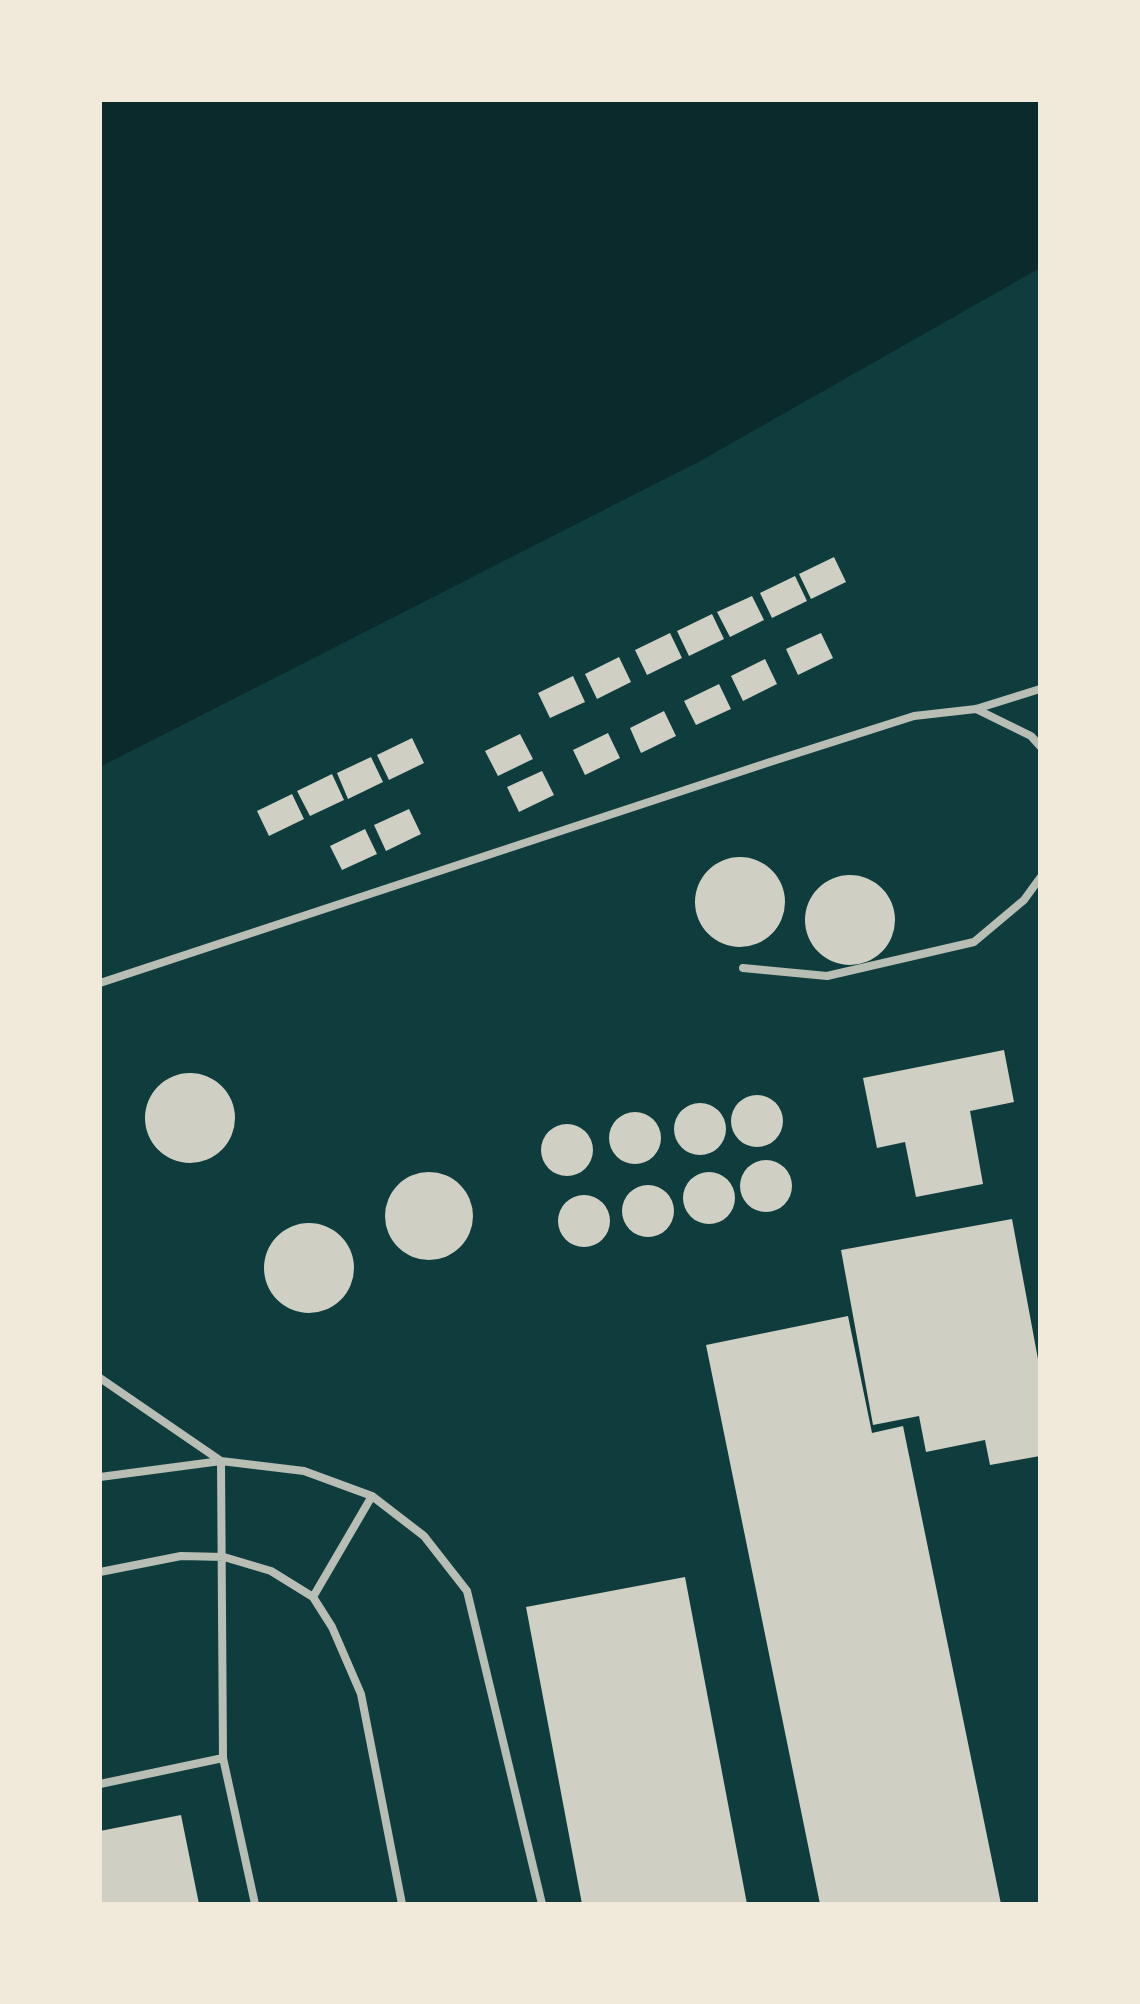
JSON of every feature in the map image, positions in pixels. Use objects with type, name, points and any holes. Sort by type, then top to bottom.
[{"type":"lane","points":[[100,983],[914,716],[976,709],[1040,689]]},
{"type":"lane","points":[[976,709],[1031,736],[1040,746]]},
{"type":"lane","points":[[743,968],[826,976],[974,942],[1024,900],[1040,878]]},
{"type":"lane","points":[[100,1378],[221,1461]]},
{"type":"lane","points":[[221,1461],[223,1758],[255,1904]]},
{"type":"lane","points":[[100,1477],[221,1461],[304,1471],[372,1496],[424,1536],[467,1590],[542,1904]]},
{"type":"lane","points":[[313,1598],[372,1496]]},
{"type":"lane","points":[[100,1572],[182,1556],[224,1557],[272,1571],[313,1598],[332,1627],[361,1694],[402,1904]]},
{"type":"lane","points":[[100,1784],[223,1758]]},
{"type":"water","points":[[100,100],[1040,100],[1040,268],[702,460],[100,767]]},
{"type":"building","points":[[834,557],[846,582],[811,599],[799,574]]},
{"type":"building","points":[[795,576],[807,601],[772,618],[760,593]]},
{"type":"building","points":[[752,596],[764,620],[730,637],[717,612]]},
{"type":"building","points":[[712,614],[724,639],[689,656],[677,631]]},
{"type":"building","points":[[670,633],[682,658],[647,675],[635,650]]},
{"type":"building","points":[[821,633],[833,658],[798,675],[786,649]]},
{"type":"building","points":[[619,657],[631,682],[597,699],[585,674]]},
{"type":"building","points":[[765,659],[777,684],[743,701],[731,676]]},
{"type":"building","points":[[573,676],[585,702],[550,718],[538,693]]},
{"type":"building","points":[[719,684],[731,709],[696,725],[684,701]]},
{"type":"building","points":[[664,711],[676,736],[641,753],[630,728]]},
{"type":"building","points":[[608,733],[620,758],[585,775],[573,750]]},
{"type":"building","points":[[520,734],[533,759],[498,776],[485,751]]},
{"type":"building","points":[[412,738],[424,763],[389,780],[377,755]]},
{"type":"building","points":[[371,757],[383,782],[348,799],[337,773]]},
{"type":"building","points":[[542,771],[554,795],[519,812],[507,787]]},
{"type":"building","points":[[332,774],[344,800],[310,816],[297,791]]},
{"type":"building","points":[[292,794],[304,819],[269,836],[257,811]]},
{"type":"building","points":[[409,809],[421,834],[386,851],[374,825]]},
{"type":"building","points":[[365,829],[377,854],[342,870],[330,846]]},
{"type":"building","points":[[740,857],[772,870],[785,902],[772,934],[740,947],[708,934],[695,902],[708,870]]},
{"type":"building","points":[[850,875],[875,883],[887,895],[895,920],[887,945],[875,957],[850,965],[825,957],[813,945],[805,920],[813,895],[825,883]]},
{"type":"building","points":[[1004,1050],[1014,1102],[970,1111],[983,1184],[916,1197],[905,1142],[877,1148],[863,1078]]},
{"type":"building","points":[[190,1073],[215,1081],[227,1093],[235,1118],[227,1143],[215,1155],[190,1163],[165,1155],[153,1143],[145,1118],[153,1093],[165,1081]]},
{"type":"building","points":[[757,1095],[776,1102],[783,1121],[776,1140],[757,1147],[738,1140],[731,1121],[738,1102]]},
{"type":"building","points":[[700,1103],[719,1110],[726,1129],[719,1148],[700,1155],[681,1148],[674,1129],[681,1110]]},
{"type":"building","points":[[635,1112],[654,1119],[661,1138],[654,1157],[635,1164],[616,1157],[609,1138],[616,1119]]},
{"type":"building","points":[[567,1124],[586,1131],[593,1150],[586,1169],[567,1176],[548,1169],[541,1150],[548,1131]]},
{"type":"building","points":[[766,1160],[785,1167],[792,1186],[785,1205],[766,1212],[747,1205],[740,1186],[747,1167]]},
{"type":"building","points":[[420,1172],[438,1172],[454,1179],[466,1191],[473,1216],[466,1241],[454,1253],[438,1260],[420,1260],[404,1253],[392,1241],[385,1225],[385,1207],[392,1191],[404,1179]]},
{"type":"building","points":[[709,1172],[728,1179],[735,1198],[728,1217],[709,1224],[690,1217],[683,1198],[690,1179]]},
{"type":"building","points":[[648,1185],[667,1192],[674,1211],[667,1230],[648,1237],[629,1230],[622,1211],[629,1192]]},
{"type":"building","points":[[584,1195],[603,1202],[610,1221],[603,1240],[584,1247],[565,1240],[558,1221],[565,1202]]},
{"type":"building","points":[[1012,1219],[1040,1370],[1040,1456],[990,1465],[985,1440],[926,1452],[919,1416],[873,1425],[841,1250]]},
{"type":"building","points":[[309,1223],[341,1236],[354,1268],[341,1300],[309,1313],[277,1300],[264,1268],[277,1236]]},
{"type":"building","points":[[848,1316],[872,1433],[903,1426],[1001,1904],[820,1904],[706,1345]]},
{"type":"building","points":[[685,1577],[747,1904],[582,1904],[526,1607]]},
{"type":"building","points":[[181,1815],[199,1904],[100,1904],[100,1831]]}]
